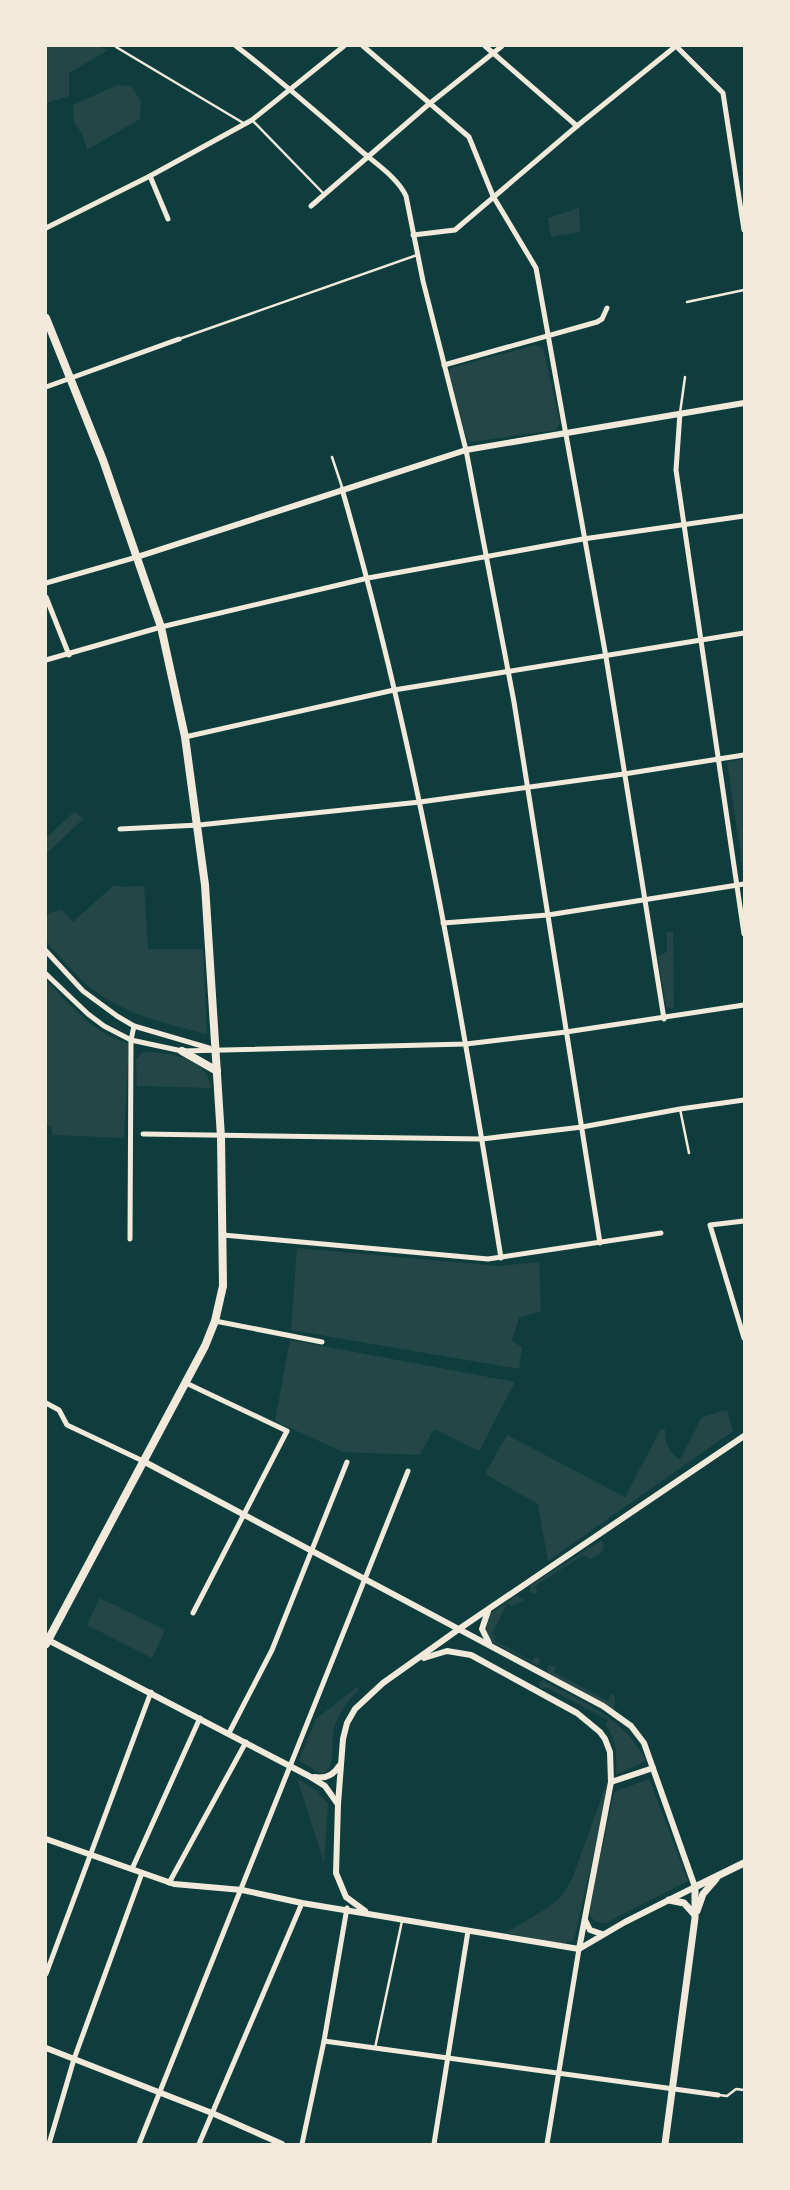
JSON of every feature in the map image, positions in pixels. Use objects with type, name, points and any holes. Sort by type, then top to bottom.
[{"type":"main road","points":[[46,318],[103,460],[161,627],[185,737],[205,885],[221,1137],[223,1235],[223,1286],[215,1321],[186,1383],[47,1642]]},
{"type":"main road","points":[[182,1051],[217,1070]]},
{"type":"main road","points":[[665,2144],[695,1918],[695,1888],[744,1863]]},
{"type":"main road","points":[[695,1918],[703,1894],[723,1874]]},
{"type":"main road","points":[[669,1899],[687,1905],[695,1918]]},
{"type":"street","points":[[236,46],[291,89],[403,190],[466,450],[486,555],[527,786],[600,1243]]},
{"type":"street","points":[[46,228],[150,176],[252,120],[344,46]]},
{"type":"street","points":[[363,46],[468,137],[493,196],[536,268],[606,657],[664,1019]]},
{"type":"street","points":[[485,46],[577,126]]},
{"type":"street","points":[[311,206],[429,104],[502,46]]},
{"type":"street","points":[[412,235],[455,230],[676,46],[722,91],[744,230]]},
{"type":"street","points":[[150,176],[169,219]]},
{"type":"street","points":[[444,365],[597,322],[602,319],[607,308]]},
{"type":"street","points":[[46,387],[179,339]]},
{"type":"street","points":[[46,583],[137,557],[466,450],[744,402]]},
{"type":"street","points":[[680,413],[676,470],[741,884],[744,933]]},
{"type":"street","points":[[342,489],[368,579],[419,802],[466,1044],[501,1258]]},
{"type":"street","points":[[46,660],[161,627],[368,579],[486,555],[744,516]]},
{"type":"street","points":[[46,597],[69,654]]},
{"type":"street","points":[[185,737],[394,690],[744,633]]},
{"type":"street","points":[[120,830],[199,825],[419,802],[744,755]]},
{"type":"street","points":[[443,923],[548,915],[741,884]]},
{"type":"street","points":[[46,951],[83,991],[134,1026],[216,1050]]},
{"type":"street","points":[[46,974],[88,1014],[131,1040],[182,1051],[466,1044],[664,1019],[744,1005]]},
{"type":"street","points":[[130,1239],[131,1040],[134,1026]]},
{"type":"street","points":[[143,1134],[482,1139],[582,1127],[744,1100]]},
{"type":"street","points":[[744,1221],[710,1225],[744,1338]]},
{"type":"street","points":[[223,1235],[413,1253],[501,1258],[661,1233]]},
{"type":"street","points":[[215,1321],[322,1342]]},
{"type":"street","points":[[186,1383],[287,1431],[193,1613]]},
{"type":"street","points":[[46,1403],[59,1410],[67,1425],[143,1461],[490,1644],[624,1720],[644,1743],[695,1888],[669,1899],[579,1949],[242,1890],[169,1883],[46,1839]]},
{"type":"street","points":[[302,2144],[324,2040],[347,1908],[346,1897],[336,1873],[340,1764],[344,1731],[351,1715],[371,1693],[447,1637],[744,1436]]},
{"type":"street","points":[[229,1733],[272,1650],[347,1462]]},
{"type":"street","points":[[139,2144],[408,1471]]},
{"type":"street","points":[[489,1609],[482,1629],[490,1644]]},
{"type":"street","points":[[447,1637],[446,1645],[481,1660],[577,1713],[590,1723],[608,1745],[612,1764],[611,1782],[584,1914],[547,2144]]},
{"type":"street","points":[[47,1642],[151,1692],[309,1776],[324,1786],[338,1804]]},
{"type":"street","points":[[409,1665],[438,1653],[459,1651]]},
{"type":"street","points":[[46,1974],[151,1692]]},
{"type":"street","points":[[132,1869],[200,1718]]},
{"type":"street","points":[[169,1883],[246,1742]]},
{"type":"street","points":[[309,1776],[328,1777],[340,1764]]},
{"type":"street","points":[[611,1782],[653,1768]]},
{"type":"street","points":[[49,2144],[74,2059],[142,1873]]},
{"type":"street","points":[[346,1897],[365,1911]]},
{"type":"street","points":[[199,2144],[302,1902]]},
{"type":"street","points":[[584,1914],[588,1927],[596,1933],[604,1934]]},
{"type":"street","points":[[434,2144],[468,1931]]},
{"type":"street","points":[[324,2040],[718,2095]]},
{"type":"street","points":[[46,2048],[212,2113],[262,2141],[282,2144]]},
{"type":"lane","points":[[116,47],[245,124]]},
{"type":"lane","points":[[252,120],[324,194]]},
{"type":"lane","points":[[179,339],[417,256]]},
{"type":"lane","points":[[687,302],[744,290]]},
{"type":"lane","points":[[680,413],[685,377]]},
{"type":"lane","points":[[332,457],[342,489]]},
{"type":"lane","points":[[680,1109],[689,1153]]},
{"type":"lane","points":[[375,2048],[402,1920]]},
{"type":"lane","points":[[718,2095],[727,2096],[736,2089],[744,2090]]},
{"type":"shaded area","points":[[46,46],[96,46],[108,50],[69,73],[69,96],[46,103]]},
{"type":"shaded area","points":[[117,85],[131,86],[141,102],[140,119],[87,150],[82,133],[74,123],[73,105]]},
{"type":"shaded area","points":[[579,208],[580,232],[551,237],[548,218]]},
{"type":"shaded area","points":[[535,345],[543,348],[560,423],[556,430],[470,442],[466,437],[449,372],[451,368]]},
{"type":"shaded area","points":[[744,759],[744,877],[727,762]]},
{"type":"shaded area","points":[[75,811],[83,819],[46,854],[46,838]]},
{"type":"shaded area","points":[[114,885],[144,886],[148,949],[203,949],[207,1034],[146,1017],[118,1005],[85,983],[49,945],[45,929],[49,913],[62,910],[73,922]]},
{"type":"shaded area","points":[[673,931],[674,1008],[666,1007],[658,956],[667,952],[667,932]]},
{"type":"shaded area","points":[[46,980],[93,1026],[129,1044],[124,1138],[53,1135],[51,1126],[46,1125]]},
{"type":"shaded area","points":[[143,1052],[175,1055],[195,1063],[208,1078],[211,1088],[137,1086],[136,1060]]},
{"type":"shaded area","points":[[297,1248],[497,1266],[539,1262],[541,1311],[519,1318],[512,1341],[522,1347],[519,1369],[291,1330]]},
{"type":"shaded area","points":[[290,1340],[515,1382],[479,1451],[434,1429],[420,1455],[343,1452],[275,1421]]},
{"type":"shaded area","points":[[727,1410],[733,1431],[548,1561],[538,1504],[485,1474],[507,1435],[625,1497],[661,1429],[665,1430],[670,1451],[680,1460],[702,1417]]},
{"type":"shaded area","points":[[602,1540],[604,1548],[600,1554],[591,1559],[583,1555],[535,1586],[538,1592],[530,1592],[531,1585]]},
{"type":"shaded area","points":[[516,1596],[525,1600],[512,1606],[507,1604],[492,1633],[496,1636],[494,1640],[532,1661],[536,1657],[539,1658],[537,1665],[493,1642],[486,1631],[490,1614]]},
{"type":"shaded area","points":[[100,1598],[165,1630],[152,1658],[87,1625]]},
{"type":"shaded area","points":[[549,1665],[556,1667],[554,1672],[608,1701],[611,1694],[615,1696],[614,1710],[548,1673]]},
{"type":"shaded area","points":[[542,1680],[614,1722],[637,1746],[646,1761],[616,1775],[614,1742],[605,1725],[608,1720],[546,1687],[541,1689],[539,1684]]},
{"type":"shaded area","points":[[357,1687],[359,1689],[344,1707],[336,1723],[329,1769],[325,1773],[319,1773],[299,1760],[316,1719]]},
{"type":"shaded area","points":[[297,1778],[318,1792],[328,1804],[324,1863]]},
{"type":"shaded area","points":[[649,1779],[688,1881],[606,1923],[597,1922],[589,1912],[614,1792]]},
{"type":"shaded area","points":[[608,1780],[574,1940],[563,1944],[505,1933],[546,1909],[562,1896],[572,1879]]}]
